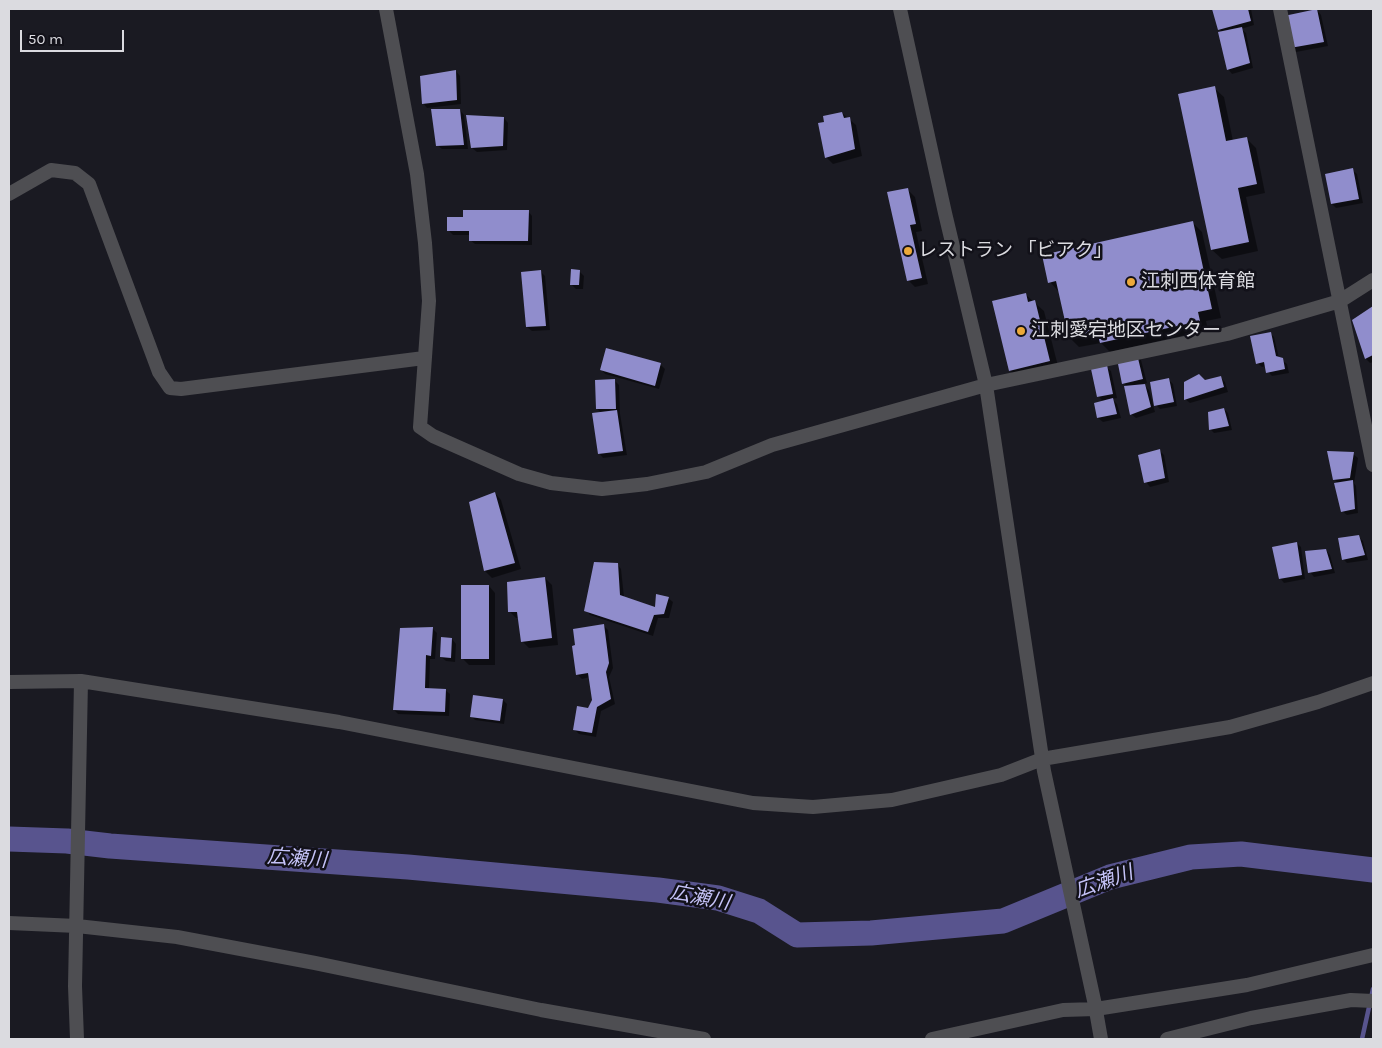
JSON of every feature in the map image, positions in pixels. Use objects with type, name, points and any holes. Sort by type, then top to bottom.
[{"type":"street","points":[[386,9],[417,174],[425,243],[428,301],[420,427],[433,436],[520,474],[551,483],[602,488],[647,484],[706,472],[772,445],[986,385],[1227,334],[1340,301],[1373,280]]},
{"type":"street","points":[[900,9],[945,213],[986,385],[1043,765],[1101,1039]]},
{"type":"street","points":[[1280,9],[1373,465]]},
{"type":"street","points":[[9,194],[51,170],[75,173],[89,184],[159,372],[170,388],[181,389],[424,358]]},
{"type":"street","points":[[77,1039],[75,986],[81,680]]},
{"type":"street","points":[[9,682],[81,680],[339,722],[753,803],[813,807],[892,800],[1001,774],[1230,726],[1318,702],[1373,683]]},
{"type":"street","points":[[9,924],[77,926],[178,937],[315,963],[541,1010],[704,1039]]},
{"type":"street","points":[[932,1039],[1063,1010],[1247,985],[1373,955]]},
{"type":"street","points":[[1167,1039],[1251,1018],[1351,1000],[1373,1001]]},
{"type":"building","points":[[1212,9],[1248,9],[1251,21],[1218,30]]},
{"type":"building","points":[[1317,9],[1324,42],[1290,48],[1284,16]]},
{"type":"building","points":[[1242,27],[1250,63],[1227,70],[1218,32]]},
{"type":"building","points":[[456,70],[457,100],[422,104],[420,76]]},
{"type":"building","points":[[1215,86],[1226,141],[1247,137],[1257,184],[1238,188],[1249,242],[1211,250],[1178,94]]},
{"type":"building","points":[[431,109],[460,109],[464,145],[436,146]]},
{"type":"building","points":[[842,112],[844,118],[850,117],[855,149],[825,158],[818,123],[824,122],[823,116]]},
{"type":"building","points":[[466,115],[504,117],[503,146],[471,148]]},
{"type":"building","points":[[1353,168],[1359,199],[1331,204],[1325,174]]},
{"type":"building","name":"レストラン 「ビアク」","points":[[908,188],[916,224],[910,225],[922,278],[907,281],[887,192]]},
{"type":"building","points":[[463,210],[529,210],[528,241],[469,241],[469,231],[447,231],[447,217],[463,217]]},
{"type":"building","name":"江刺西体育館","points":[[1193,221],[1212,309],[1198,312],[1200,321],[1100,343],[1097,332],[1069,339],[1056,281],[1048,283],[1042,255]]},
{"type":"building","points":[[571,269],[580,270],[579,285],[570,285]]},
{"type":"building","points":[[541,270],[546,326],[526,327],[521,272]]},
{"type":"building","name":"江刺愛宕地区センター","points":[[1026,293],[1028,302],[1035,300],[1050,361],[1009,371],[992,301]]},
{"type":"building","points":[[1373,306],[1373,355],[1365,359],[1352,320]]},
{"type":"building","points":[[1271,332],[1276,356],[1283,358],[1285,369],[1266,373],[1264,362],[1256,364],[1250,336]]},
{"type":"building","points":[[606,348],[661,363],[655,386],[600,370]]},
{"type":"building","points":[[1137,354],[1143,379],[1122,384],[1117,359]]},
{"type":"building","points":[[1107,365],[1113,394],[1097,397],[1091,369]]},
{"type":"building","points":[[1199,374],[1205,380],[1221,376],[1224,387],[1184,400],[1184,382]]},
{"type":"building","points":[[1169,378],[1174,402],[1154,406],[1150,382]]},
{"type":"building","points":[[615,379],[616,409],[596,409],[595,380]]},
{"type":"building","points":[[1145,384],[1151,407],[1130,415],[1124,386]]},
{"type":"building","points":[[1113,398],[1117,414],[1097,418],[1094,403]]},
{"type":"building","points":[[1224,408],[1229,426],[1209,430],[1208,412]]},
{"type":"building","points":[[617,410],[623,451],[598,454],[592,413]]},
{"type":"building","points":[[1160,449],[1165,478],[1144,483],[1138,455]]},
{"type":"building","points":[[1327,451],[1354,452],[1350,478],[1333,480]]},
{"type":"building","points":[[1353,480],[1355,509],[1341,512],[1334,483]]},
{"type":"building","points":[[495,492],[515,563],[484,571],[469,502]]},
{"type":"building","points":[[1359,535],[1365,555],[1342,560],[1338,538]]},
{"type":"building","points":[[1297,542],[1302,575],[1279,579],[1272,547]]},
{"type":"building","points":[[1326,549],[1332,569],[1308,573],[1305,551]]},
{"type":"building","points":[[594,562],[618,563],[620,595],[655,607],[656,594],[669,597],[664,614],[654,615],[648,632],[584,611]]},
{"type":"building","points":[[545,577],[552,638],[521,642],[517,612],[508,612],[507,582]]},
{"type":"building","points":[[461,585],[489,585],[489,659],[461,659]]},
{"type":"building","points":[[604,624],[609,663],[606,672],[611,699],[597,707],[592,733],[573,730],[577,706],[588,708],[592,700],[588,673],[576,675],[572,646],[575,645],[573,629]]},
{"type":"building","points":[[433,627],[431,656],[426,655],[425,688],[446,689],[445,712],[393,710],[400,628]]},
{"type":"building","points":[[441,637],[452,638],[451,658],[440,657]]},
{"type":"building","points":[[473,695],[503,699],[500,721],[470,717]]},
{"type":"waterway","name":"広瀬川","points":[[9,839],[67,841],[110,846],[408,867],[658,890],[718,898],[759,911],[797,935],[871,933],[1003,921],[1110,877],[1191,857],[1241,854],[1373,870]]},
{"type":"waterway","points":[[1362,1039],[1373,989]]},
{"type":"place","name":"レストラン 「ビアク」","points":[[908,251]]},
{"type":"place","name":"江刺西体育館","points":[[1131,282]]},
{"type":"place","name":"江刺愛宕地区センター","points":[[1021,331]]}]
